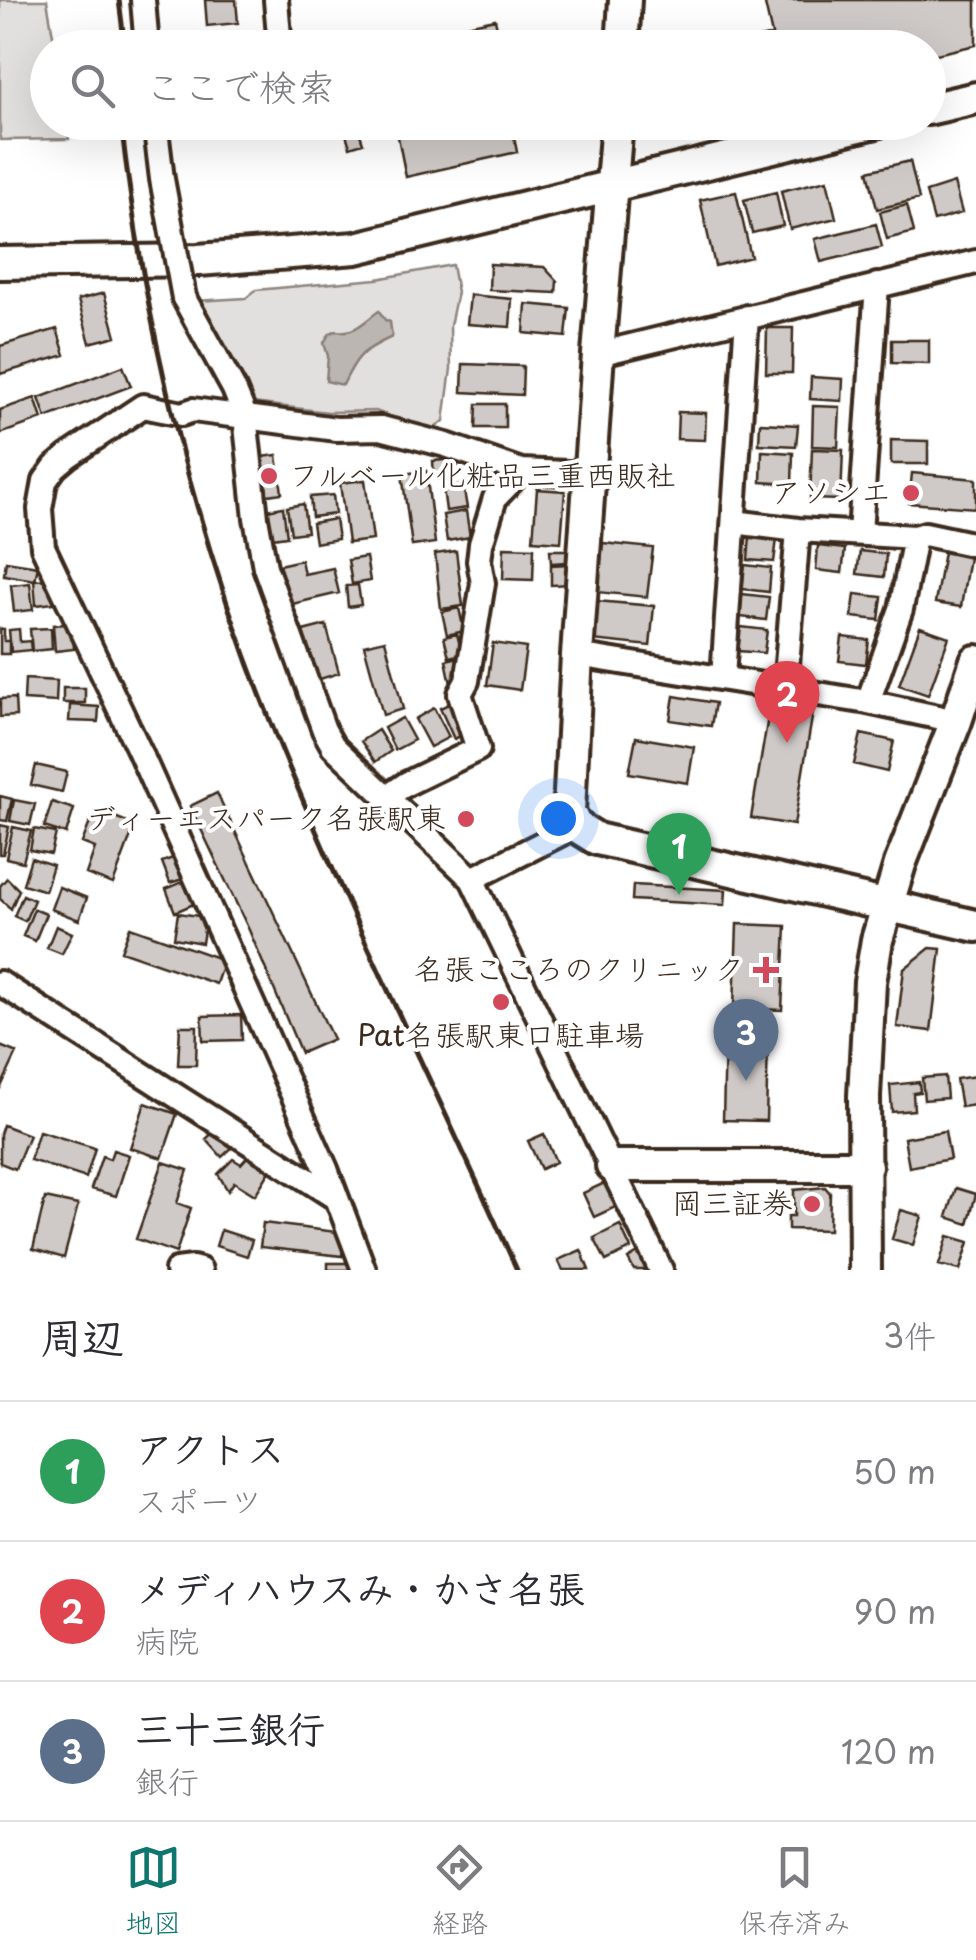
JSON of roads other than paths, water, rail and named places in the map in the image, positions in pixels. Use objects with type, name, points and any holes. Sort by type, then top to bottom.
[{"type":"street","points":[[143,0],[146,30]]},
{"type":"street","points":[[276,0],[278,30]]},
{"type":"street","points":[[623,30],[625,0]]},
{"type":"street","points":[[946,106],[976,98]]},
{"type":"street","points":[[157,140],[184,298],[245,416],[265,567],[324,730],[333,746],[472,879],[661,1270]]},
{"type":"street","points":[[615,140],[569,812],[576,826],[597,838],[976,926]]},
{"type":"street","points":[[0,263],[198,260],[356,248],[804,140]]},
{"type":"street","points":[[598,354],[976,262]]},
{"type":"street","points":[[860,533],[877,285]]},
{"type":"street","points":[[723,678],[747,317]]},
{"type":"street","points":[[364,1270],[326,1169],[139,750],[43,548],[40,522],[46,480],[68,456],[143,406],[182,414],[194,410],[336,429],[380,428],[521,470],[590,474]]},
{"type":"street","points":[[387,797],[478,749],[460,694],[475,638],[483,582],[481,544],[495,498],[521,470]]},
{"type":"street","points":[[734,522],[798,530],[915,537],[925,534],[976,545]]},
{"type":"street","points":[[785,689],[798,530]]},
{"type":"street","points":[[868,702],[901,609],[915,537]]},
{"type":"street","points":[[577,655],[868,702],[956,721]]},
{"type":"street","points":[[865,1270],[866,1014],[877,940],[900,864],[976,661]]},
{"type":"street","points":[[472,879],[576,826]]},
{"type":"street","points":[[0,983],[336,1198]]},
{"type":"street","points":[[612,1166],[866,1166]]},
{"type":"street","points":[[177,1270],[200,1270]]},
{"type":"railway","points":[[119,0],[123,30]]},
{"type":"railway","points":[[123,140],[144,280],[178,435],[248,664],[364,939],[517,1270]]},
{"type":"place","name":"フルベール化粧品三重西販社","points":[[269,476]]},
{"type":"place","name":"アソシエ","points":[[911,493]]},
{"type":"place","name":"メディハウスみ・かさ名張","points":[[787,743]]},
{"type":"place","name":"ディーエスパーク名張駅東","points":[[466,819]]},
{"type":"place","name":"アクトス","points":[[679,895]]},
{"type":"place","name":"名張こころのクリニック","points":[[766,970]]},
{"type":"place","name":"Pat名張駅東口駐車場","points":[[501,1002]]},
{"type":"place","name":"三十三銀行","points":[[746,1081]]},
{"type":"place","name":"岡三証券","points":[[812,1204]]}]
